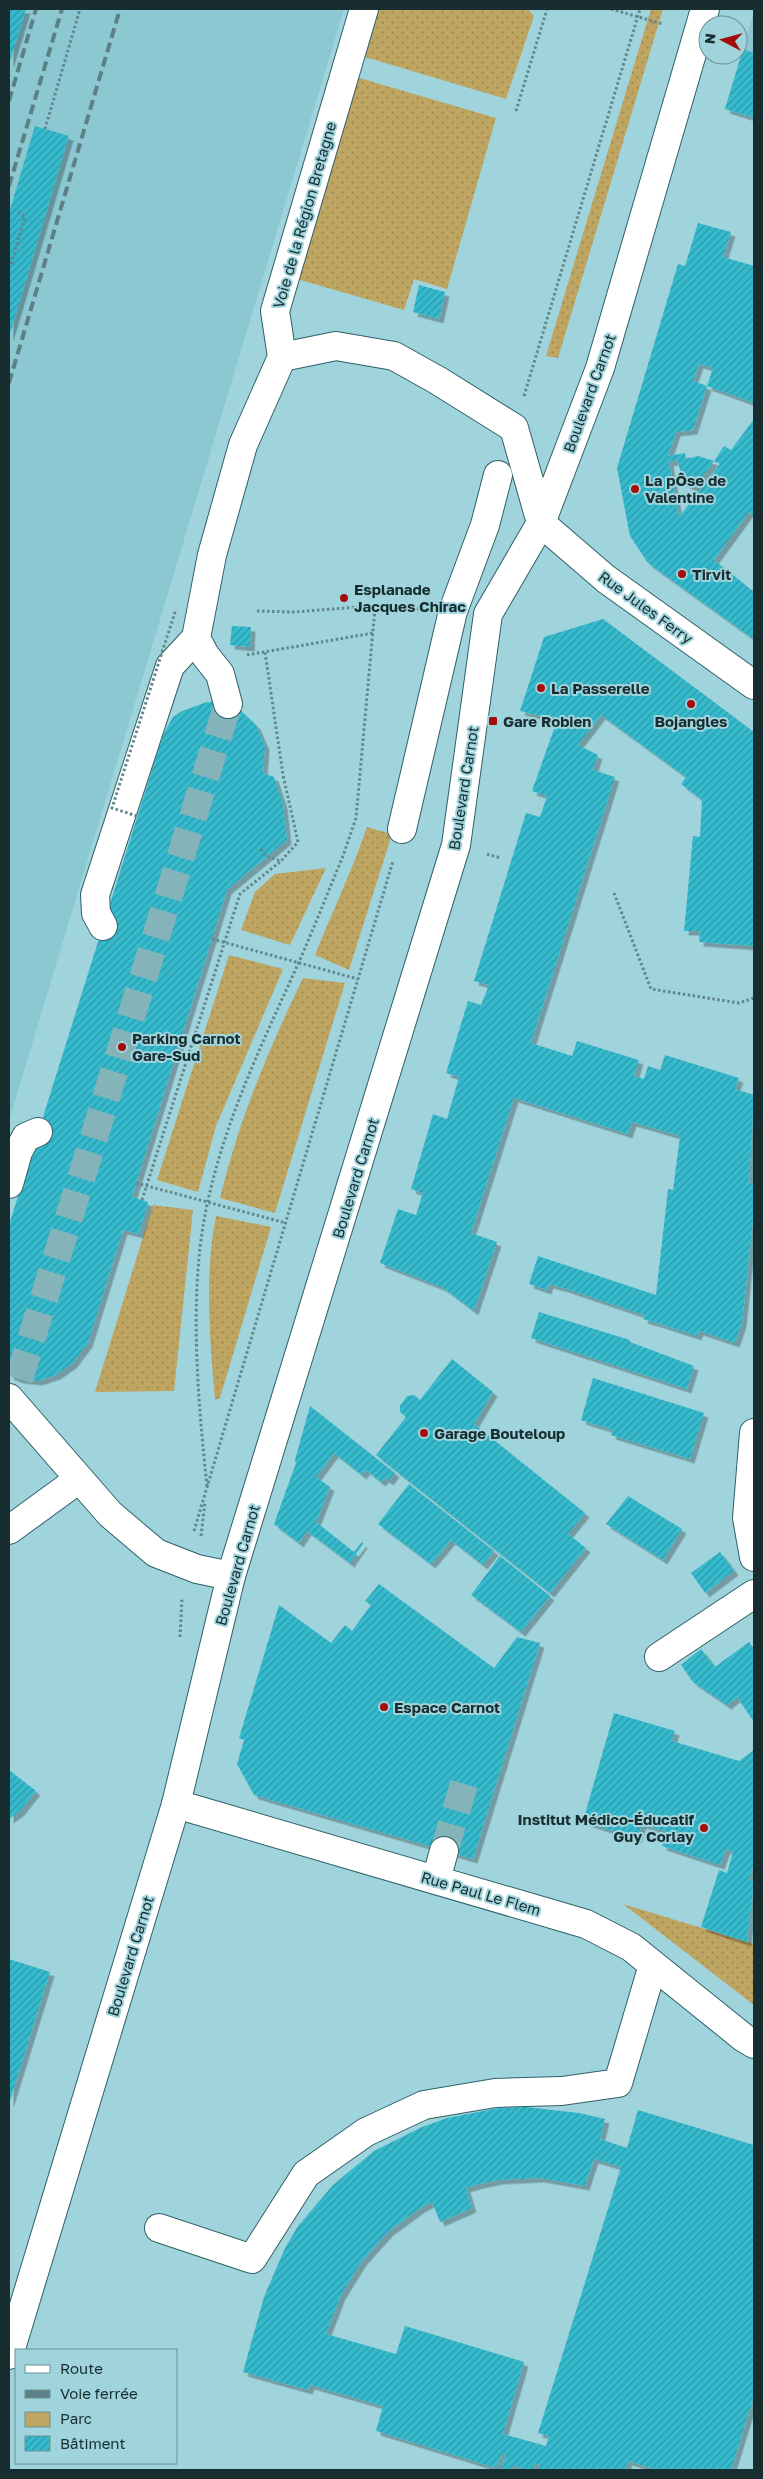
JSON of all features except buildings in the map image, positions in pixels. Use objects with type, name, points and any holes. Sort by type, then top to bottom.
[{"type":"street","name":"Voie de la Région Bretagne","points":[[282,357],[275,311],[364,9]]},
{"type":"street","name":"Boulevard Carnot","points":[[9,2354],[176,1804],[231,1576],[456,845],[488,614],[541,523],[600,368],[705,9]]},
{"type":"street","points":[[103,926],[96,913],[95,895],[170,666],[196,638],[212,554],[243,445],[282,357],[336,346],[394,356],[437,380],[514,428],[541,523]]},
{"type":"street","points":[[402,829],[453,611],[485,525],[498,475]]},
{"type":"street","name":"Rue Jules Ferry","points":[[541,523],[606,579],[750,675]]},
{"type":"street","points":[[196,638],[220,674],[228,704]]},
{"type":"street","points":[[9,1184],[18,1152],[26,1137],[38,1132]]},
{"type":"street","points":[[13,1393],[79,1479],[110,1514],[156,1553],[197,1569],[231,1576]]},
{"type":"street","points":[[754,1433],[747,1518],[754,1557]]},
{"type":"street","points":[[9,1530],[79,1479]]},
{"type":"street","points":[[659,1657],[754,1594]]},
{"type":"street","name":"Rue Paul Le Flem","points":[[176,1804],[586,1924],[631,1947],[754,2044]]},
{"type":"street","points":[[436,1880],[444,1851]]},
{"type":"street","points":[[159,2228],[252,2259],[306,2174],[366,2132],[424,2105],[495,2093],[562,2091],[618,2083],[653,1965]]},
{"type":"path","points":[[45,129],[80,9]]},
{"type":"path","points":[[516,112],[547,9]]},
{"type":"path","points":[[612,9],[663,24]]},
{"type":"path","points":[[514,428],[640,9]]},
{"type":"path","points":[[11,264],[25,217],[17,211]]},
{"type":"path","points":[[258,611],[294,612],[374,608],[453,611]]},
{"type":"path","points":[[197,1569],[207,1490],[200,1424],[197,1349],[198,1269],[208,1203],[221,1148],[243,1087],[299,962],[343,856],[356,818],[374,608]]},
{"type":"path","points":[[138,816],[112,808],[176,609]]},
{"type":"path","points":[[239,656],[373,632]]},
{"type":"path","points":[[142,1200],[240,894],[281,861],[298,842],[283,775],[264,652]]},
{"type":"path","points":[[261,849],[266,856],[281,861]]},
{"type":"path","points":[[614,893],[651,989],[739,1004],[754,998]]},
{"type":"path","points":[[212,939],[358,979]]},
{"type":"path","points":[[136,1183],[286,1223]]},
{"type":"shaded area","points":[[9,9],[344,9],[9,1121]]},
{"type":"shaded area","points":[[754,11],[754,118],[725,109],[738,65],[748,65],[748,31]]},
{"type":"green space","points":[[379,9],[528,9],[534,16],[506,99],[365,57]]},
{"type":"green space","points":[[651,9],[663,9],[558,358],[546,356]]},
{"type":"green space","points":[[356,77],[496,118],[447,289],[414,279],[404,310],[297,279]]},
{"type":"green space","points":[[367,827],[392,834],[349,970],[315,955]]},
{"type":"green space","points":[[326,868],[290,945],[241,930],[255,892],[275,874]]},
{"type":"green space","points":[[229,955],[283,969],[216,1126],[198,1192],[157,1180]]},
{"type":"green space","points":[[303,978],[345,983],[275,1213],[220,1198],[245,1113],[278,1032]]},
{"type":"green space","points":[[153,1205],[193,1210],[174,1391],[95,1392]]},
{"type":"green space","points":[[216,1216],[271,1227],[220,1398],[215,1400],[209,1285],[212,1238]]},
{"type":"green space","points":[[623,1904],[754,1944],[754,2005]]},
{"type":"tunnel","points":[[19,1379],[228,704]]},
{"type":"tunnel","points":[[444,1851],[465,1781]]},
{"type":"railway","points":[[9,101],[36,9]]},
{"type":"railway","points":[[9,186],[62,9]]},
{"type":"railway","points":[[9,383],[120,9]]},
{"type":"place","name":"La pÔse de Valentine","points":[[635,489]]},
{"type":"place","name":"Tirvit","points":[[682,574]]},
{"type":"place","name":"Esplanade Jacques Chirac","points":[[344,598]]},
{"type":"place","name":"La Passerelle","points":[[541,688]]},
{"type":"place","name":"Bojangles","points":[[691,704]]},
{"type":"place","name":"Gare Robien","points":[[493,721]]},
{"type":"place","name":"Parking Carnot Gare-Sud","points":[[122,1047]]},
{"type":"place","name":"Garage Bouteloup","points":[[424,1433]]},
{"type":"place","name":"Espace Carnot","points":[[384,1707]]},
{"type":"place","name":"Institut Médico-Éducatif Guy Corlay","points":[[704,1828]]}]
